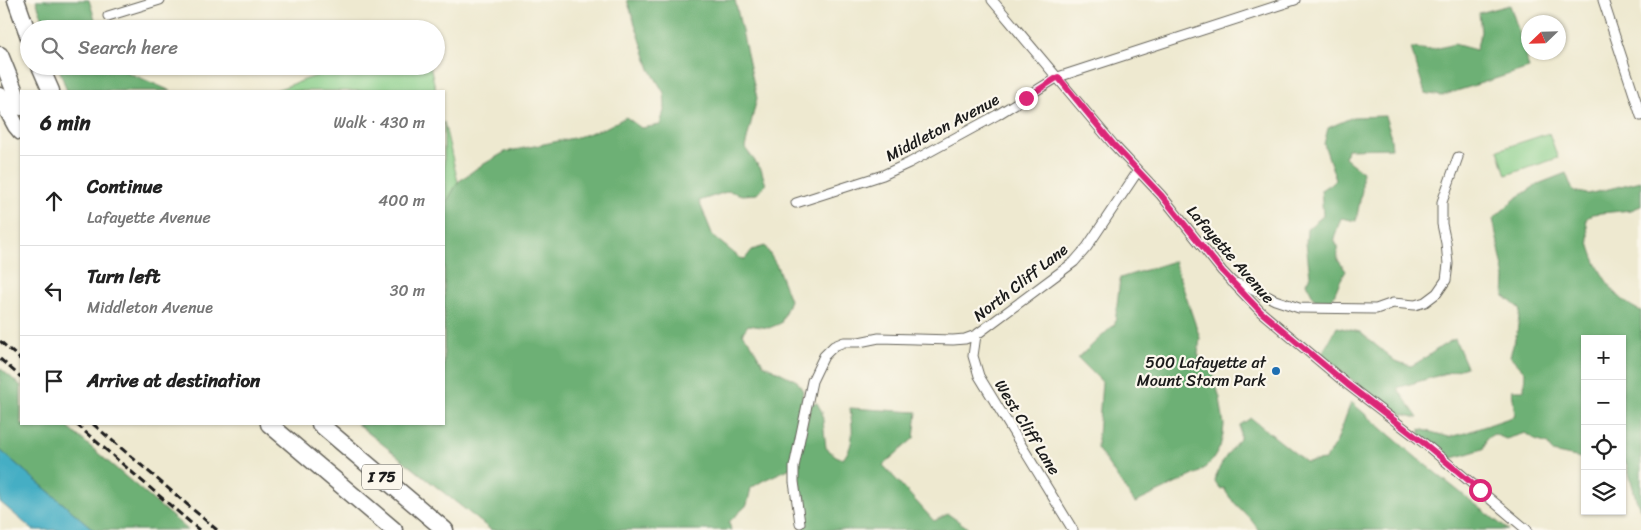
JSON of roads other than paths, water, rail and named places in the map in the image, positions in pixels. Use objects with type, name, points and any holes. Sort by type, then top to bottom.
[{"type":"highway","points":[[16,0],[23,20]]},
{"type":"highway","points":[[0,55],[20,105]]},
{"type":"highway","points":[[44,75],[51,90]]},
{"type":"highway","points":[[0,96],[20,131]]},
{"type":"highway","name":"I 75","points":[[270,425],[394,530]]},
{"type":"highway","name":"I 75","points":[[321,425],[445,530]]},
{"type":"street","points":[[108,16],[160,0]]},
{"type":"street","name":"Lafayette Avenue","points":[[992,0],[1113,144],[1161,195],[1232,282],[1261,312],[1348,385],[1425,444],[1527,530]]},
{"type":"street","name":"Middleton Avenue","points":[[796,203],[883,175],[909,163],[997,115],[1058,77],[1295,0]]},
{"type":"street","points":[[1603,0],[1641,116]]},
{"type":"street","points":[[1232,282],[1299,308],[1376,309],[1393,303],[1415,306],[1425,302],[1437,293],[1446,280],[1448,264],[1442,224],[1442,202],[1458,157]]},
{"type":"street","name":"North Cliff Lane","points":[[800,524],[794,468],[812,381],[824,356],[834,346],[844,342],[879,338],[953,340],[965,339],[976,335],[1074,262],[1087,247],[1138,171]]},
{"type":"street","name":"West Cliff Lane","points":[[976,335],[973,356],[979,376],[1073,530]]},
{"type":"water","points":[[0,450],[94,530],[33,530],[0,502]]},
{"type":"railway","points":[[0,341],[20,359]]},
{"type":"railway","points":[[0,359],[20,376]]},
{"type":"railway","points":[[77,425],[199,530]]},
{"type":"railway","points":[[94,425],[217,530]]},
{"type":"place","name":"500 Lafayette at Mount Storm Park","points":[[1276,371]]}]
